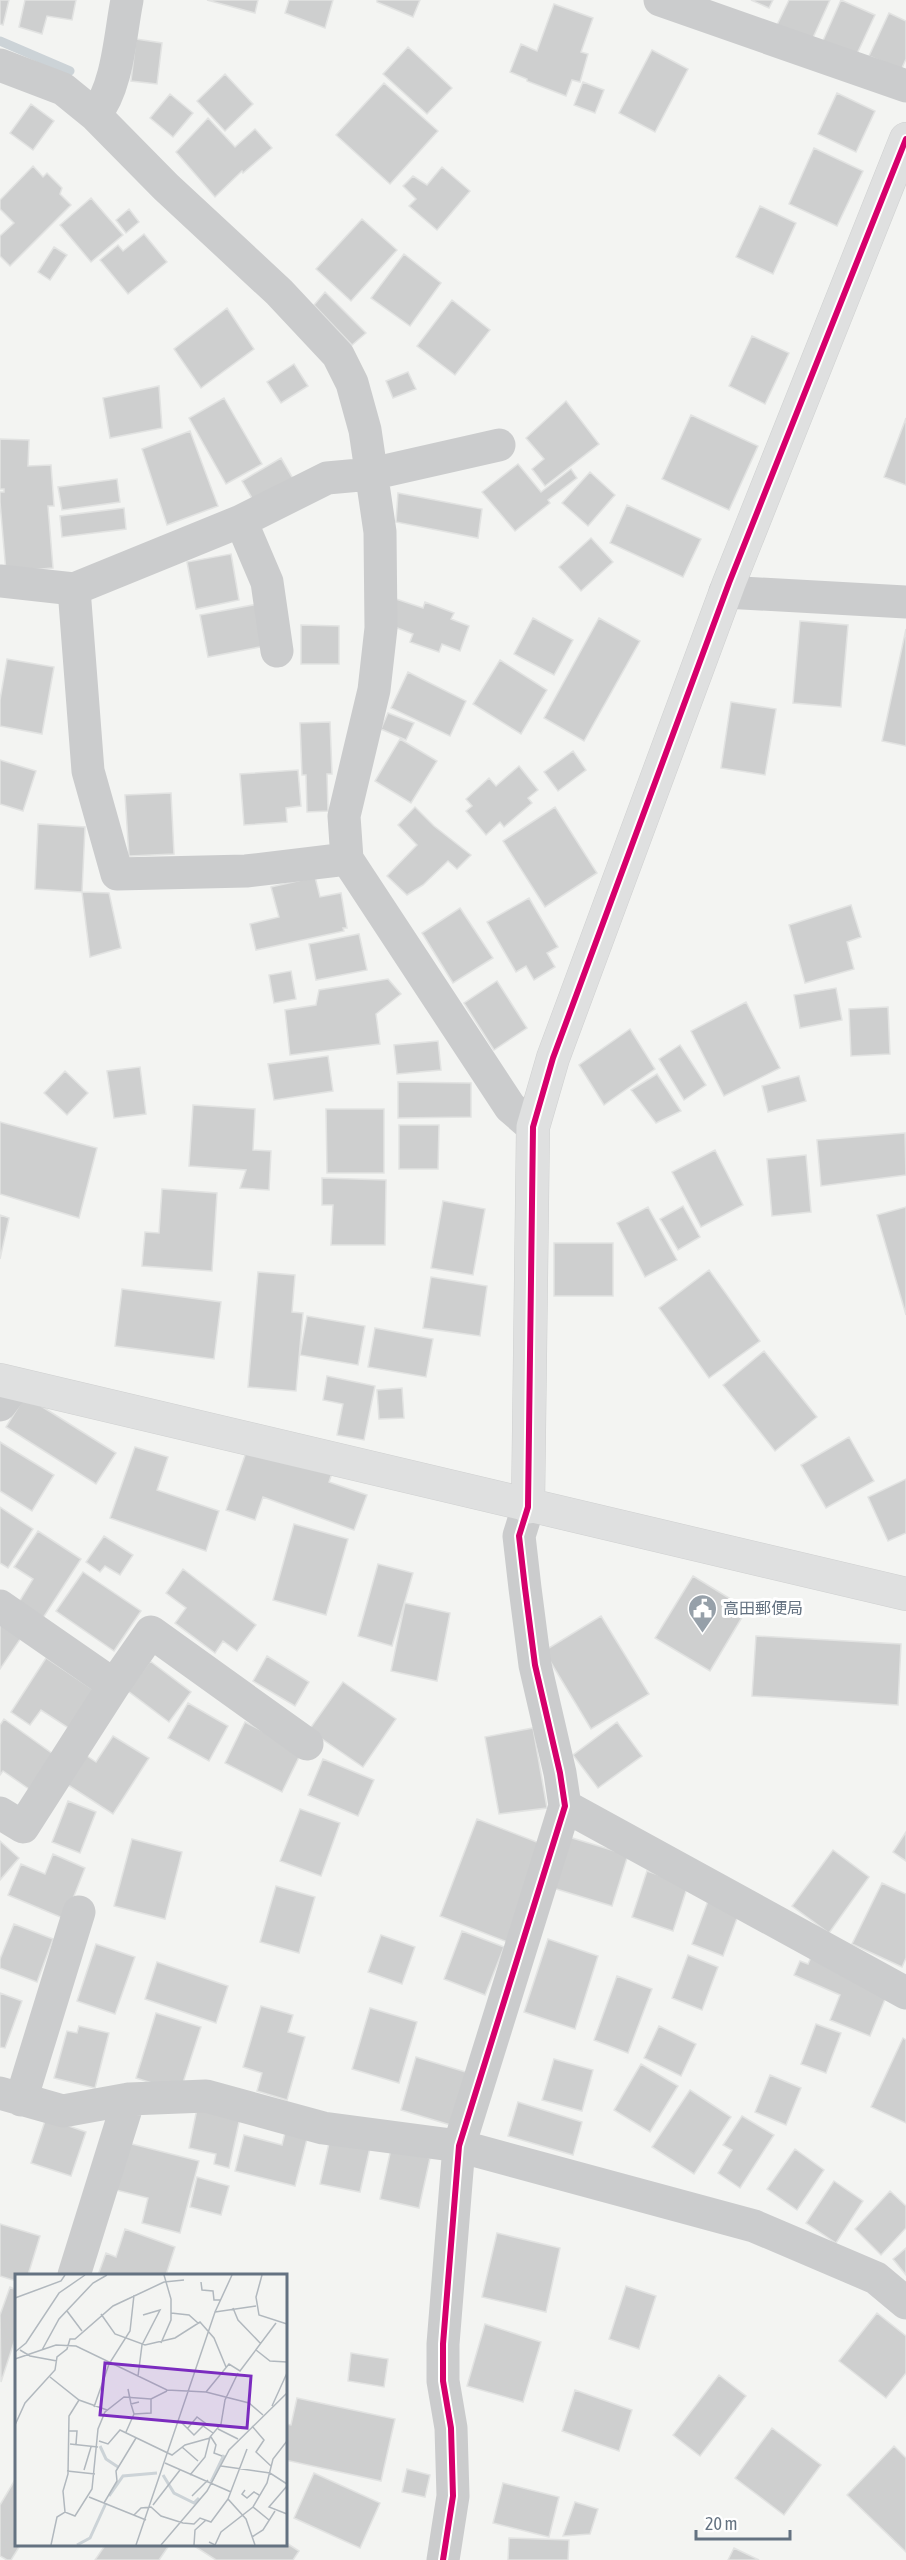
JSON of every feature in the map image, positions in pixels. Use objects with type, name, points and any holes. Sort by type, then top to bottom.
[{"type":"street","points":[[95,115],[105,103],[112,78],[127,0]]},
{"type":"street","points":[[660,0],[906,86]]},
{"type":"street","points":[[0,65],[63,89],[95,115],[165,187],[279,291],[338,355],[352,383],[365,430],[380,532],[381,628],[374,690],[344,816],[346,859],[510,1107],[533,1127]]},
{"type":"street","points":[[443,2560],[453,2496],[451,2428],[443,2380],[443,2344],[459,2146],[565,1806],[560,1773],[535,1665],[519,1536],[528,1507],[533,1127],[553,1058],[725,592],[906,139]]},
{"type":"street","points":[[0,581],[74,589],[242,521],[327,478],[370,474],[499,445]]},
{"type":"street","points":[[242,521],[267,582],[278,651]]},
{"type":"street","points":[[74,589],[88,771],[117,874],[246,871],[346,859]]},
{"type":"street","points":[[725,592],[906,602]]},
{"type":"street","points":[[5,1390],[906,1594]]},
{"type":"street","points":[[0,1606],[114,1685]]},
{"type":"street","points":[[0,1813],[23,1827],[114,1685],[151,1632],[308,1744]]},
{"type":"street","points":[[565,1806],[906,1993]]},
{"type":"street","points":[[79,1912],[10,2097],[63,2111],[129,2099],[206,2096],[323,2128],[459,2146],[754,2226],[876,2278],[906,2302]]},
{"type":"street","points":[[74,2274],[129,2099]]},
{"type":"building","points":[[0,0],[9,0],[3,25],[0,24]]},
{"type":"building","points":[[25,0],[76,0],[72,20],[47,16],[42,34],[19,27]]},
{"type":"building","points":[[207,0],[258,0],[255,13]]},
{"type":"building","points":[[289,0],[333,0],[325,28],[285,13]]},
{"type":"building","points":[[377,0],[420,0],[413,17],[377,2]]},
{"type":"building","points":[[751,0],[773,0],[769,8]]},
{"type":"building","points":[[789,0],[830,0],[811,42],[776,27]]},
{"type":"building","points":[[841,0],[875,15],[855,58],[822,43]]},
{"type":"building","points":[[554,4],[593,18],[581,52],[588,54],[580,82],[572,80],[566,96],[510,72],[521,44],[537,51]]},
{"type":"building","points":[[889,13],[906,21],[906,59],[901,70],[869,56]]},
{"type":"building","points":[[136,39],[162,43],[157,84],[131,81]]},
{"type":"building","points":[[408,47],[452,88],[427,114],[383,74]]},
{"type":"building","points":[[652,50],[688,69],[655,132],[619,113]]},
{"type":"building","points":[[225,74],[253,104],[225,131],[197,101]]},
{"type":"building","points":[[583,82],[604,90],[595,113],[574,105]]},
{"type":"building","points":[[384,83],[438,131],[390,184],[336,135]]},
{"type":"building","points":[[837,93],[875,111],[856,152],[818,134]]},
{"type":"building","points":[[170,94],[193,113],[173,137],[150,118]]},
{"type":"building","points":[[31,104],[54,121],[33,150],[10,133]]},
{"type":"building","points":[[208,118],[235,147],[255,129],[272,148],[243,173],[242,171],[215,197],[176,152]]},
{"type":"building","points":[[814,148],[863,171],[837,226],[789,204]]},
{"type":"building","points":[[33,166],[43,177],[47,173],[62,188],[60,194],[71,205],[10,266],[0,256],[0,236],[14,223],[0,209],[0,200]]},
{"type":"building","points":[[442,167],[470,191],[437,230],[409,206],[416,199],[403,186],[413,176],[427,185]]},
{"type":"building","points":[[91,198],[123,235],[91,262],[60,225]]},
{"type":"building","points":[[760,206],[796,223],[773,274],[736,257]]},
{"type":"building","points":[[129,209],[139,222],[126,233],[116,220]]},
{"type":"building","points":[[362,219],[397,250],[351,301],[316,269]]},
{"type":"building","points":[[144,234],[167,262],[128,294],[100,260],[118,245],[123,251]]},
{"type":"building","points":[[54,247],[67,255],[50,280],[38,272]]},
{"type":"building","points":[[404,254],[441,283],[410,326],[371,298]]},
{"type":"building","points":[[325,292],[366,333],[352,345],[314,305]]},
{"type":"building","points":[[452,300],[490,330],[455,375],[417,346]]},
{"type":"building","points":[[227,308],[254,349],[201,388],[174,349]]},
{"type":"building","points":[[752,336],[789,353],[765,404],[729,386]]},
{"type":"building","points":[[294,364],[308,386],[281,403],[267,382]]},
{"type":"building","points":[[408,372],[416,389],[393,398],[386,381]]},
{"type":"building","points":[[159,386],[162,428],[110,438],[103,398]]},
{"type":"building","points":[[224,398],[262,464],[226,484],[189,418]]},
{"type":"building","points":[[566,401],[599,444],[545,486],[532,469],[544,459],[526,438]]},
{"type":"building","points":[[691,415],[758,446],[729,510],[662,479]]},
{"type":"building","points":[[906,418],[906,485],[884,477]]},
{"type":"building","points":[[190,431],[218,506],[167,525],[142,449]]},
{"type":"building","points":[[0,439],[29,440],[28,466],[51,465],[54,506],[48,506],[53,568],[6,572],[0,502],[0,492],[4,492],[4,489],[0,489]]},
{"type":"building","points":[[281,458],[299,489],[260,512],[242,481]]},
{"type":"building","points":[[518,464],[541,492],[571,469],[577,478],[548,500],[550,503],[515,531],[482,492]]},
{"type":"building","points":[[590,472],[615,495],[588,526],[562,503]]},
{"type":"building","points":[[117,479],[120,502],[62,510],[58,487]]},
{"type":"building","points":[[398,493],[482,509],[478,538],[396,522]]},
{"type":"building","points":[[627,505],[701,539],[683,577],[610,543]]},
{"type":"building","points":[[124,508],[126,529],[62,537],[60,516]]},
{"type":"building","points":[[591,538],[613,562],[581,591],[559,567]]},
{"type":"building","points":[[231,554],[239,600],[196,609],[187,562]]},
{"type":"building","points":[[396,599],[423,608],[425,602],[454,613],[451,619],[469,626],[460,651],[442,644],[439,652],[410,642],[413,634],[387,624]]},
{"type":"building","points":[[258,604],[265,646],[208,657],[200,615]]},
{"type":"building","points":[[533,618],[573,640],[554,675],[514,654]]},
{"type":"building","points":[[599,618],[640,641],[584,741],[544,718]]},
{"type":"building","points":[[800,621],[848,625],[841,707],[793,703]]},
{"type":"building","points":[[301,625],[339,626],[339,664],[301,664]]},
{"type":"building","points":[[906,629],[906,746],[882,741]]},
{"type":"building","points":[[7,659],[54,667],[42,734],[0,726],[0,700]]},
{"type":"building","points":[[500,660],[547,690],[521,734],[473,704]]},
{"type":"building","points":[[408,672],[466,701],[450,736],[391,708]]},
{"type":"building","points":[[731,702],[776,709],[765,775],[721,768]]},
{"type":"building","points":[[388,713],[414,723],[406,740],[381,729]]},
{"type":"building","points":[[330,722],[332,774],[327,774],[328,811],[307,812],[306,775],[302,775],[300,723]]},
{"type":"building","points":[[400,739],[437,761],[411,803],[375,781]]},
{"type":"building","points":[[573,751],[586,770],[558,791],[544,772]]},
{"type":"building","points":[[0,760],[36,771],[23,811],[0,804]]},
{"type":"building","points":[[519,766],[538,790],[528,798],[532,803],[504,827],[500,822],[486,835],[466,811],[472,806],[466,799],[489,778],[496,786]]},
{"type":"building","points":[[298,770],[301,806],[286,808],[287,822],[244,825],[240,774]]},
{"type":"building","points":[[171,793],[174,854],[129,856],[125,795]]},
{"type":"building","points":[[415,807],[434,826],[471,855],[457,869],[448,861],[423,885],[407,895],[387,876],[417,845],[398,825]]},
{"type":"building","points":[[555,807],[597,873],[545,907],[503,841]]},
{"type":"building","points":[[38,824],[85,827],[82,892],[35,889]]},
{"type":"building","points":[[315,877],[320,897],[341,893],[347,928],[343,928],[344,931],[256,950],[250,924],[279,917],[271,887]]},
{"type":"building","points":[[82,892],[109,893],[121,948],[90,957]]},
{"type":"building","points":[[529,898],[558,947],[547,953],[555,967],[534,980],[526,966],[516,972],[487,922]]},
{"type":"building","points":[[851,905],[861,937],[847,942],[854,969],[805,983],[789,925]]},
{"type":"building","points":[[460,908],[493,958],[453,983],[422,933]]},
{"type":"building","points":[[359,934],[367,970],[316,980],[309,944]]},
{"type":"building","points":[[291,971],[296,999],[274,1003],[269,975]]},
{"type":"building","points":[[388,979],[401,994],[376,1014],[380,1044],[290,1055],[285,1010],[316,1005],[319,990]]},
{"type":"building","points":[[497,981],[527,1028],[494,1050],[464,1003]]},
{"type":"building","points":[[836,988],[842,1020],[800,1028],[794,995]]},
{"type":"building","points":[[746,1002],[780,1068],[724,1096],[691,1031]]},
{"type":"building","points":[[888,1007],[890,1054],[851,1056],[849,1009]]},
{"type":"building","points":[[630,1029],[655,1069],[604,1105],[579,1065]]},
{"type":"building","points":[[438,1041],[441,1070],[397,1074],[394,1045]]},
{"type":"building","points":[[680,1045],[706,1085],[684,1100],[659,1059]]},
{"type":"building","points":[[328,1056],[333,1091],[274,1100],[268,1064]]},
{"type":"building","points":[[140,1067],[146,1114],[114,1118],[107,1071]]},
{"type":"building","points":[[65,1071],[88,1093],[67,1115],[44,1093]]},
{"type":"building","points":[[657,1074],[681,1111],[656,1123],[631,1090]]},
{"type":"building","points":[[799,1076],[806,1101],[768,1112],[762,1086]]},
{"type":"building","points":[[398,1082],[471,1083],[471,1117],[398,1118]]},
{"type":"building","points":[[193,1105],[255,1109],[253,1150],[271,1151],[269,1190],[240,1188],[246,1170],[189,1166]]},
{"type":"building","points":[[326,1109],[384,1109],[384,1173],[327,1173]]},
{"type":"building","points":[[0,1122],[97,1148],[79,1218],[0,1194]]},
{"type":"building","points":[[399,1125],[439,1125],[438,1169],[399,1169]]},
{"type":"building","points":[[905,1133],[906,1175],[821,1186],[817,1140]]},
{"type":"building","points":[[715,1150],[743,1205],[701,1227],[672,1172]]},
{"type":"building","points":[[806,1155],[811,1212],[772,1216],[767,1159]]},
{"type":"building","points":[[322,1178],[386,1180],[385,1245],[331,1245],[333,1205],[322,1205]]},
{"type":"building","points":[[162,1189],[217,1193],[212,1271],[142,1266],[145,1232],[159,1233]]},
{"type":"building","points":[[443,1201],[485,1209],[473,1275],[431,1268]]},
{"type":"building","points":[[683,1206],[700,1237],[678,1250],[660,1219]]},
{"type":"building","points":[[648,1207],[677,1260],[645,1277],[617,1223]]},
{"type":"building","points":[[906,1207],[906,1315],[877,1215]]},
{"type":"building","points":[[0,1215],[9,1218],[0,1259]]},
{"type":"building","points":[[554,1243],[613,1243],[613,1296],[554,1296]]},
{"type":"building","points":[[709,1270],[760,1341],[709,1378],[659,1308]]},
{"type":"building","points":[[258,1272],[295,1275],[292,1312],[303,1313],[296,1391],[248,1387]]},
{"type":"building","points":[[431,1277],[487,1286],[480,1336],[423,1328]]},
{"type":"building","points":[[122,1289],[221,1302],[214,1359],[115,1346]]},
{"type":"building","points":[[307,1316],[365,1326],[358,1365],[300,1355]]},
{"type":"building","points":[[375,1328],[433,1339],[426,1377],[368,1367]]},
{"type":"building","points":[[764,1351],[817,1417],[775,1451],[723,1385]]},
{"type":"building","points":[[327,1376],[375,1386],[364,1440],[337,1435],[343,1404],[323,1400]]},
{"type":"building","points":[[402,1388],[404,1418],[379,1419],[377,1390]]},
{"type":"building","points":[[25,1396],[116,1453],[96,1484],[6,1427]]},
{"type":"building","points":[[849,1437],[874,1481],[826,1508],[801,1465]]},
{"type":"building","points":[[0,1442],[54,1475],[32,1511],[0,1491]]},
{"type":"building","points":[[249,1444],[332,1473],[329,1482],[367,1495],[354,1530],[263,1497],[255,1520],[226,1510]]},
{"type":"building","points":[[135,1447],[168,1457],[157,1490],[219,1511],[206,1551],[110,1518]]},
{"type":"building","points":[[906,1479],[906,1533],[888,1541],[868,1497]]},
{"type":"building","points":[[0,1507],[33,1529],[8,1568],[0,1563]]},
{"type":"building","points":[[294,1524],[348,1539],[326,1615],[273,1600]]},
{"type":"building","points":[[38,1531],[81,1559],[43,1618],[19,1602],[33,1579],[14,1567]]},
{"type":"building","points":[[104,1536],[133,1555],[120,1575],[105,1566],[100,1572],[86,1562]]},
{"type":"building","points":[[378,1564],[413,1573],[392,1646],[358,1636]]},
{"type":"building","points":[[183,1569],[256,1625],[237,1651],[223,1641],[215,1653],[175,1623],[186,1608],[166,1593]]},
{"type":"building","points":[[83,1572],[141,1611],[114,1651],[56,1611]]},
{"type":"building","points":[[693,1576],[747,1609],[710,1671],[655,1638]]},
{"type":"building","points":[[405,1603],[450,1613],[437,1681],[391,1671]]},
{"type":"building","points":[[601,1616],[649,1694],[591,1729],[544,1651]]},
{"type":"building","points":[[0,1619],[23,1635],[0,1669]]},
{"type":"building","points":[[756,1636],[901,1644],[898,1705],[752,1696]]},
{"type":"building","points":[[267,1656],[309,1682],[295,1706],[253,1681]]},
{"type":"building","points":[[46,1658],[95,1691],[70,1729],[41,1710],[30,1725],[11,1712]]},
{"type":"building","points":[[150,1661],[191,1692],[169,1722],[128,1691]]},
{"type":"building","points":[[343,1682],[396,1719],[363,1767],[309,1730]]},
{"type":"building","points":[[188,1703],[228,1726],[209,1761],[168,1738]]},
{"type":"building","points":[[4,1719],[53,1754],[29,1789],[3,1771],[0,1775],[0,1725]]},
{"type":"building","points":[[245,1722],[302,1751],[282,1792],[225,1763]]},
{"type":"building","points":[[617,1722],[642,1756],[598,1788],[573,1755]]},
{"type":"building","points":[[533,1728],[547,1808],[499,1814],[485,1737]]},
{"type":"building","points":[[113,1736],[149,1758],[113,1814],[62,1781],[81,1752],[96,1762]]},
{"type":"building","points":[[323,1759],[374,1780],[358,1816],[308,1795]]},
{"type":"building","points":[[68,1801],[96,1812],[80,1853],[52,1842]]},
{"type":"building","points":[[300,1809],[340,1823],[321,1876],[280,1861]]},
{"type":"building","points":[[477,1819],[547,1846],[510,1943],[440,1916]]},
{"type":"building","points":[[906,1832],[906,1861],[893,1852]]},
{"type":"building","points":[[569,1837],[628,1855],[612,1906],[553,1888]]},
{"type":"building","points":[[132,1839],[182,1852],[165,1919],[114,1906]]},
{"type":"building","points":[[0,1841],[19,1858],[0,1880]]},
{"type":"building","points":[[833,1850],[869,1877],[829,1933],[792,1906]]},
{"type":"building","points":[[53,1854],[85,1868],[65,1919],[8,1895],[21,1864],[45,1874]]},
{"type":"building","points":[[647,1871],[688,1885],[673,1931],[632,1917]]},
{"type":"building","points":[[882,1883],[906,1894],[906,1958],[902,1967],[852,1944]]},
{"type":"building","points":[[276,1886],[315,1897],[299,1953],[260,1942]]},
{"type":"building","points":[[708,1901],[739,1913],[723,1956],[692,1944]]},
{"type":"building","points":[[14,1924],[53,1939],[37,1982],[0,1968],[0,1959]]},
{"type":"building","points":[[462,1931],[504,1947],[485,1995],[444,1979]]},
{"type":"building","points":[[381,1935],[415,1947],[402,1984],[368,1972]]},
{"type":"building","points":[[548,1939],[598,1956],[575,2029],[524,2012]]},
{"type":"building","points":[[96,1944],[135,1957],[115,2014],[77,2001]]},
{"type":"building","points":[[688,1955],[718,1967],[702,2010],[672,1998]]},
{"type":"building","points":[[812,1955],[890,1987],[870,2036],[830,2020],[840,1995],[794,1975],[800,1961],[808,1964]]},
{"type":"building","points":[[157,1962],[228,1986],[216,2023],[145,1999]]},
{"type":"building","points":[[617,1976],[652,1989],[628,2053],[594,2040]]},
{"type":"building","points":[[0,1993],[22,2001],[5,2048],[0,2047]]},
{"type":"building","points":[[261,2006],[293,2015],[288,2032],[305,2037],[287,2100],[257,2091],[262,2073],[243,2067]]},
{"type":"building","points":[[370,2008],[417,2022],[399,2083],[352,2069]]},
{"type":"building","points":[[156,2013],[201,2027],[180,2092],[136,2078]]},
{"type":"building","points":[[816,2024],[841,2033],[826,2073],[801,2064]]},
{"type":"building","points":[[79,2026],[109,2033],[95,2088],[54,2078],[67,2031],[77,2033]]},
{"type":"building","points":[[659,2026],[696,2044],[681,2076],[644,2058]]},
{"type":"building","points":[[903,2038],[906,2040],[906,2123],[871,2107]]},
{"type":"building","points":[[416,2057],[469,2073],[454,2126],[401,2110]]},
{"type":"building","points":[[554,2059],[593,2070],[582,2111],[542,2100]]},
{"type":"building","points":[[641,2064],[678,2086],[650,2132],[614,2110]]},
{"type":"building","points":[[770,2075],[801,2088],[786,2125],[755,2112]]},
{"type":"building","points":[[690,2090],[731,2117],[694,2174],[652,2147]]},
{"type":"building","points":[[518,2102],[582,2122],[573,2155],[508,2136]]},
{"type":"building","points":[[198,2104],[241,2113],[229,2168],[214,2164],[216,2154],[189,2148]]},
{"type":"building","points":[[742,2116],[774,2135],[740,2188],[718,2173],[732,2150],[723,2145]]},
{"type":"building","points":[[46,2118],[86,2132],[71,2176],[31,2163]]},
{"type":"building","points":[[285,2133],[307,2139],[295,2186],[235,2171],[244,2135],[282,2145]]},
{"type":"building","points":[[331,2134],[371,2143],[360,2192],[320,2184]]},
{"type":"building","points":[[128,2143],[199,2161],[180,2233],[142,2223],[148,2198],[116,2190]]},
{"type":"building","points":[[391,2149],[430,2158],[419,2208],[380,2199]]},
{"type":"building","points":[[795,2149],[824,2170],[797,2210],[767,2189]]},
{"type":"building","points":[[197,2177],[229,2186],[221,2215],[190,2207]]},
{"type":"building","points":[[834,2181],[863,2201],[836,2243],[806,2223]]},
{"type":"building","points":[[890,2191],[906,2206],[906,2228],[881,2255],[855,2229]]},
{"type":"building","points":[[0,2224],[40,2236],[28,2274],[15,2274],[15,2281],[0,2276]]},
{"type":"building","points":[[125,2229],[175,2247],[166,2274],[98,2274],[106,2253],[116,2257]]},
{"type":"building","points":[[497,2233],[560,2248],[546,2312],[482,2297]]},
{"type":"building","points":[[906,2248],[906,2275],[893,2259]]},
{"type":"building","points":[[626,2286],[656,2296],[639,2349],[609,2339]]},
{"type":"building","points":[[10,2287],[15,2290],[15,2339],[1,2382],[0,2315]]},
{"type":"building","points":[[877,2313],[906,2336],[906,2373],[886,2398],[839,2361]]},
{"type":"building","points":[[485,2324],[541,2342],[523,2402],[467,2386]]},
{"type":"building","points":[[351,2353],[388,2359],[384,2387],[348,2381]]},
{"type":"building","points":[[719,2375],[746,2396],[700,2456],[673,2435]]},
{"type":"building","points":[[575,2390],[632,2410],[619,2451],[562,2431]]},
{"type":"building","points":[[297,2398],[395,2419],[381,2481],[286,2460],[286,2424],[291,2425]]},
{"type":"building","points":[[772,2428],[821,2465],[784,2515],[735,2478]]},
{"type":"building","points":[[894,2446],[906,2458],[906,2552],[847,2495]]},
{"type":"building","points":[[407,2469],[430,2475],[425,2497],[402,2492]]},
{"type":"building","points":[[314,2473],[380,2503],[360,2548],[294,2518]]},
{"type":"building","points":[[15,2480],[15,2545],[20,2545],[11,2560],[0,2556],[0,2505]]},
{"type":"building","points":[[503,2483],[559,2497],[549,2537],[493,2523]]},
{"type":"building","points":[[575,2502],[598,2509],[590,2534],[563,2536]]},
{"type":"building","points":[[509,2538],[569,2540],[568,2560],[508,2560]]},
{"type":"building","points":[[286,2543],[299,2551],[293,2560],[216,2560],[193,2545],[286,2545]]},
{"type":"building","points":[[105,2545],[169,2545],[159,2560],[95,2560]]},
{"type":"building","points":[[734,2548],[759,2560],[728,2560]]},
{"type":"waterway","points":[[0,41],[70,71]]},
{"type":"cycle path","points":[[443,2560],[453,2496],[451,2428],[443,2381],[443,2344],[459,2146],[565,1806],[560,1773],[535,1665],[519,1536],[528,1507],[533,1127],[553,1058],[729,583],[906,139]]},
{"type":"place","name":"高田郵便局","points":[[702,1634]]}]
